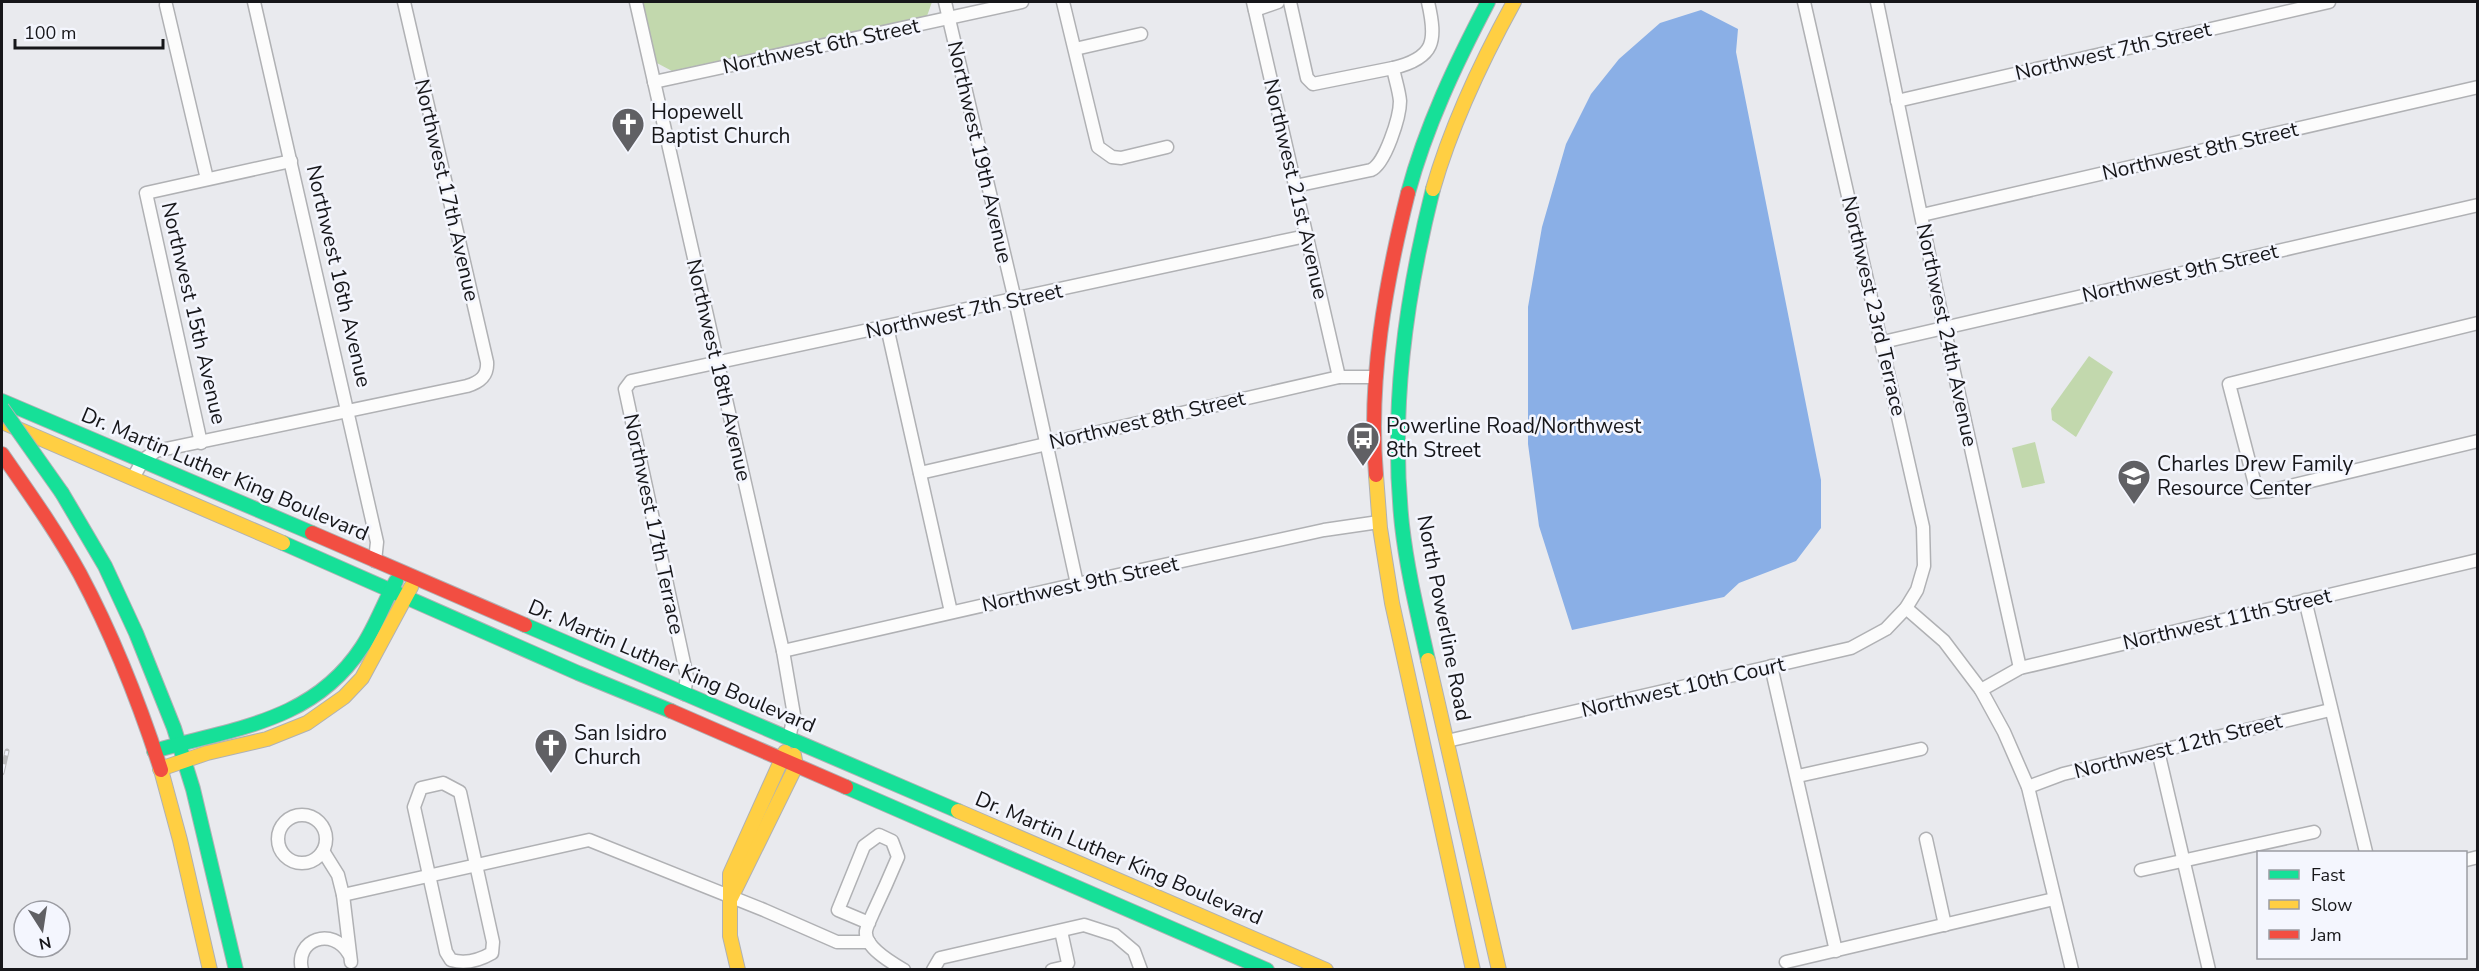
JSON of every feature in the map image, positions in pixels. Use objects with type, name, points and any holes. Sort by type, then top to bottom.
[{"type":"main road","points":[[1473,969],[1393,610],[1379,522],[1375,456],[1376,377],[1389,272],[1402,213],[1435,113],[1488,2]]},
{"type":"main road","name":"North Powerline Road","points":[[1499,969],[1416,605],[1402,523],[1398,411],[1399,382],[1411,278],[1424,216],[1446,146],[1458,117],[1480,65],[1514,2]]},
{"type":"main road","points":[[1448,83],[1450,103],[1458,117]]},
{"type":"main road","points":[[1435,113],[1442,124],[1446,146]]},
{"type":"main road","points":[[1379,352],[1399,382]]},
{"type":"main road","points":[[1376,377],[1389,388],[1398,411]]},
{"type":"main road","name":"Dr. Martin Luther King Boulevard","points":[[2,401],[1326,969]]},
{"type":"main road","points":[[2,408],[62,493],[105,566],[136,633],[179,743],[210,856],[236,969]]},
{"type":"main road","name":"Dr. Martin Luther King Boulevard","points":[[2,422],[1267,969]]},
{"type":"main road","points":[[2,454],[53,527],[80,574],[112,640],[160,769],[210,969]]},
{"type":"main road","points":[[353,573],[368,568],[375,561]]},
{"type":"main road","points":[[154,751],[262,724],[300,708],[332,685],[361,649],[391,589],[408,575]]},
{"type":"main road","points":[[160,769],[277,735],[308,723],[344,697],[362,678],[407,597],[408,575]]},
{"type":"main road","points":[[1412,695],[1425,718],[1447,741]]},
{"type":"main road","points":[[738,969],[730,936],[730,874],[782,760],[789,739]]},
{"type":"main road","points":[[731,898],[743,878],[796,766],[789,739]]},
{"type":"main road","points":[[201,931],[211,931],[221,941],[229,969]]},
{"type":"street","name":"Northwest 16th Avenue","points":[[254,2],[349,412],[377,542],[375,561]]},
{"type":"street","name":"Northwest 17th Avenue","points":[[349,412],[478,383],[488,370],[404,2]]},
{"type":"street","name":"Northwest 18th Avenue","points":[[636,2],[783,651],[794,715],[789,739]]},
{"type":"street","name":"Northwest 19th Avenue","points":[[945,2],[1047,442],[1077,584]]},
{"type":"street","name":"Northwest 6th Street","points":[[654,82],[1017,2]]},
{"type":"street","points":[[1063,2],[1098,147],[1112,157],[1121,158],[1167,147]]},
{"type":"street","points":[[1254,6],[1278,2]]},
{"type":"street","points":[[1290,2],[1307,78],[1313,84],[1415,62],[1428,49],[1434,28],[1428,2]]},
{"type":"street","name":"Northwest 23rd Terrace","points":[[1804,2],[1883,342],[1923,527],[1924,566],[1917,590],[1906,608]]},
{"type":"street","name":"Northwest 24th Avenue","points":[[1877,2],[1944,327],[2020,668]]},
{"type":"street","name":"Northwest 7th Street","points":[[1897,101],[2329,2]]},
{"type":"street","points":[[166,5],[207,179],[291,161]]},
{"type":"street","name":"Northwest 21st Avenue","points":[[1254,6],[1339,377]]},
{"type":"street","points":[[1075,49],[1142,34]]},
{"type":"street","points":[[1295,186],[1371,170],[1379,165],[1400,106],[1393,68]]},
{"type":"street","name":"Northwest 8th Street","points":[[1922,215],[2478,87]]},
{"type":"street","name":"Northwest 15th Avenue","points":[[201,443],[146,193],[207,179]]},
{"type":"street","name":"Northwest 9th Street","points":[[1883,342],[2478,205]]},
{"type":"street","name":"Northwest 7th Street","points":[[625,389],[631,381],[1306,236]]},
{"type":"street","points":[[2478,323],[2229,384],[2257,492],[2478,441]]},
{"type":"street","points":[[887,327],[951,612]]},
{"type":"street","name":"Northwest 8th Street","points":[[920,473],[1047,442],[1339,377],[1376,377]]},
{"type":"street","name":"Northwest 17th Terrace","points":[[625,389],[687,678],[684,694]]},
{"type":"street","points":[[133,477],[143,460],[156,451],[349,412]]},
{"type":"street","name":"Northwest 9th Street","points":[[783,651],[1324,530],[1379,522]]},
{"type":"street","name":"Northwest 11th Street","points":[[1981,690],[2020,668],[2478,560]]},
{"type":"street","points":[[2305,600],[2366,851]]},
{"type":"street","points":[[1906,608],[1944,641],[1981,690],[2004,732],[2028,787],[2072,969]]},
{"type":"street","name":"Northwest 10th Court","points":[[1447,741],[1851,648],[1886,629],[1906,608]]},
{"type":"street","points":[[1771,666],[1798,776],[1836,951]]},
{"type":"street","name":"Northwest 12th Street","points":[[2028,787],[2062,774],[2330,710]]},
{"type":"street","points":[[1798,776],[1921,749]]},
{"type":"street","points":[[2158,751],[2209,969]]},
{"type":"street","points":[[442,783],[460,792],[477,865],[493,942],[492,953],[484,958],[460,962],[451,960],[446,952],[414,807],[421,788],[442,783]]},
{"type":"street","points":[[295,816],[312,816],[324,827],[326,843],[323,851],[311,861],[303,863],[290,860],[279,847],[279,833],[282,826],[295,816]]},
{"type":"street","points":[[2141,870],[2314,832]]},
{"type":"street","points":[[869,923],[838,910],[864,846],[879,835],[892,841],[898,857],[866,932],[869,942],[875,949],[904,969]]},
{"type":"street","points":[[1926,839],[1945,925]]},
{"type":"street","points":[[343,895],[589,840],[837,942],[869,942]]},
{"type":"street","points":[[323,851],[338,875],[343,895],[350,966]]},
{"type":"street","points":[[1786,962],[2054,899]]},
{"type":"street","points":[[933,969],[940,958],[1084,926],[1115,935],[1134,951],[1141,969]]},
{"type":"street","points":[[1052,969],[1065,967],[1068,963],[1061,931]]},
{"type":"street","points":[[302,969],[301,957],[304,949],[309,943],[324,937],[340,942],[350,954],[350,966]]},
{"type":"green space","points":[[642,2],[932,2],[927,16],[672,71],[655,62]]},
{"type":"green space","points":[[2089,356],[2113,372],[2076,437],[2052,420],[2051,409]]},
{"type":"green space","points":[[2035,442],[2045,483],[2022,488],[2012,448]]},
{"type":"water","points":[[1701,10],[1738,29],[1736,52],[1821,480],[1821,528],[1796,561],[1739,583],[1724,597],[1572,630],[1539,526],[1528,444],[1528,307],[1542,227],[1566,144],[1591,94],[1619,59],[1660,23]]},
{"type":"railway","points":[[2,773],[7,751]]},
{"type":"traffic: fast","points":[[1408,193],[1415,168],[1443,95],[1488,2]]},
{"type":"traffic: fast","points":[[1428,660],[1404,542],[1398,440],[1402,356],[1415,272],[1433,189]]},
{"type":"traffic: fast","points":[[2,401],[312,533]]},
{"type":"traffic: fast","points":[[2,408],[62,493]]},
{"type":"traffic: fast","points":[[62,493],[105,566],[136,633],[174,728],[193,789],[236,970]]},
{"type":"traffic: fast","points":[[283,543],[578,673],[671,711]]},
{"type":"traffic: fast","points":[[154,751],[270,719],[320,692],[342,672],[362,647],[396,581]]},
{"type":"traffic: fast","points":[[525,625],[958,811]]},
{"type":"traffic: fast","points":[[846,787],[1267,970]]},
{"type":"traffic: slow","points":[[1433,189],[1468,93],[1514,2]]},
{"type":"traffic: slow","points":[[2,422],[283,543]]},
{"type":"traffic: slow","points":[[1376,475],[1380,528],[1392,603],[1473,970]]},
{"type":"traffic: slow","points":[[160,769],[207,753],[267,739],[307,723],[344,697],[362,678],[411,587]]},
{"type":"traffic: slow","points":[[1428,660],[1499,970]]},
{"type":"traffic: slow","points":[[738,970],[730,936],[730,874],[785,752]]},
{"type":"traffic: slow","points":[[731,898],[796,766],[794,755]]},
{"type":"traffic: slow","points":[[161,770],[210,970]]},
{"type":"traffic: slow","points":[[958,811],[1326,970]]},
{"type":"traffic: jam","points":[[1376,475],[1374,404],[1380,333],[1392,263],[1408,193]]},
{"type":"traffic: jam","points":[[2,454],[62,543],[92,597],[125,670],[161,770]]},
{"type":"traffic: jam","points":[[312,533],[525,625]]},
{"type":"traffic: jam","points":[[671,711],[846,787]]},
{"type":"place","name":"Hopewell Baptist Church","points":[[628,153]]},
{"type":"place","name":"Powerline Road/Northwest 8th Street","points":[[1363,467]]},
{"type":"place","name":"Charles Drew Family Resource Center","points":[[2134,505]]},
{"type":"place","name":"San Isidro Church","points":[[551,774]]}]
